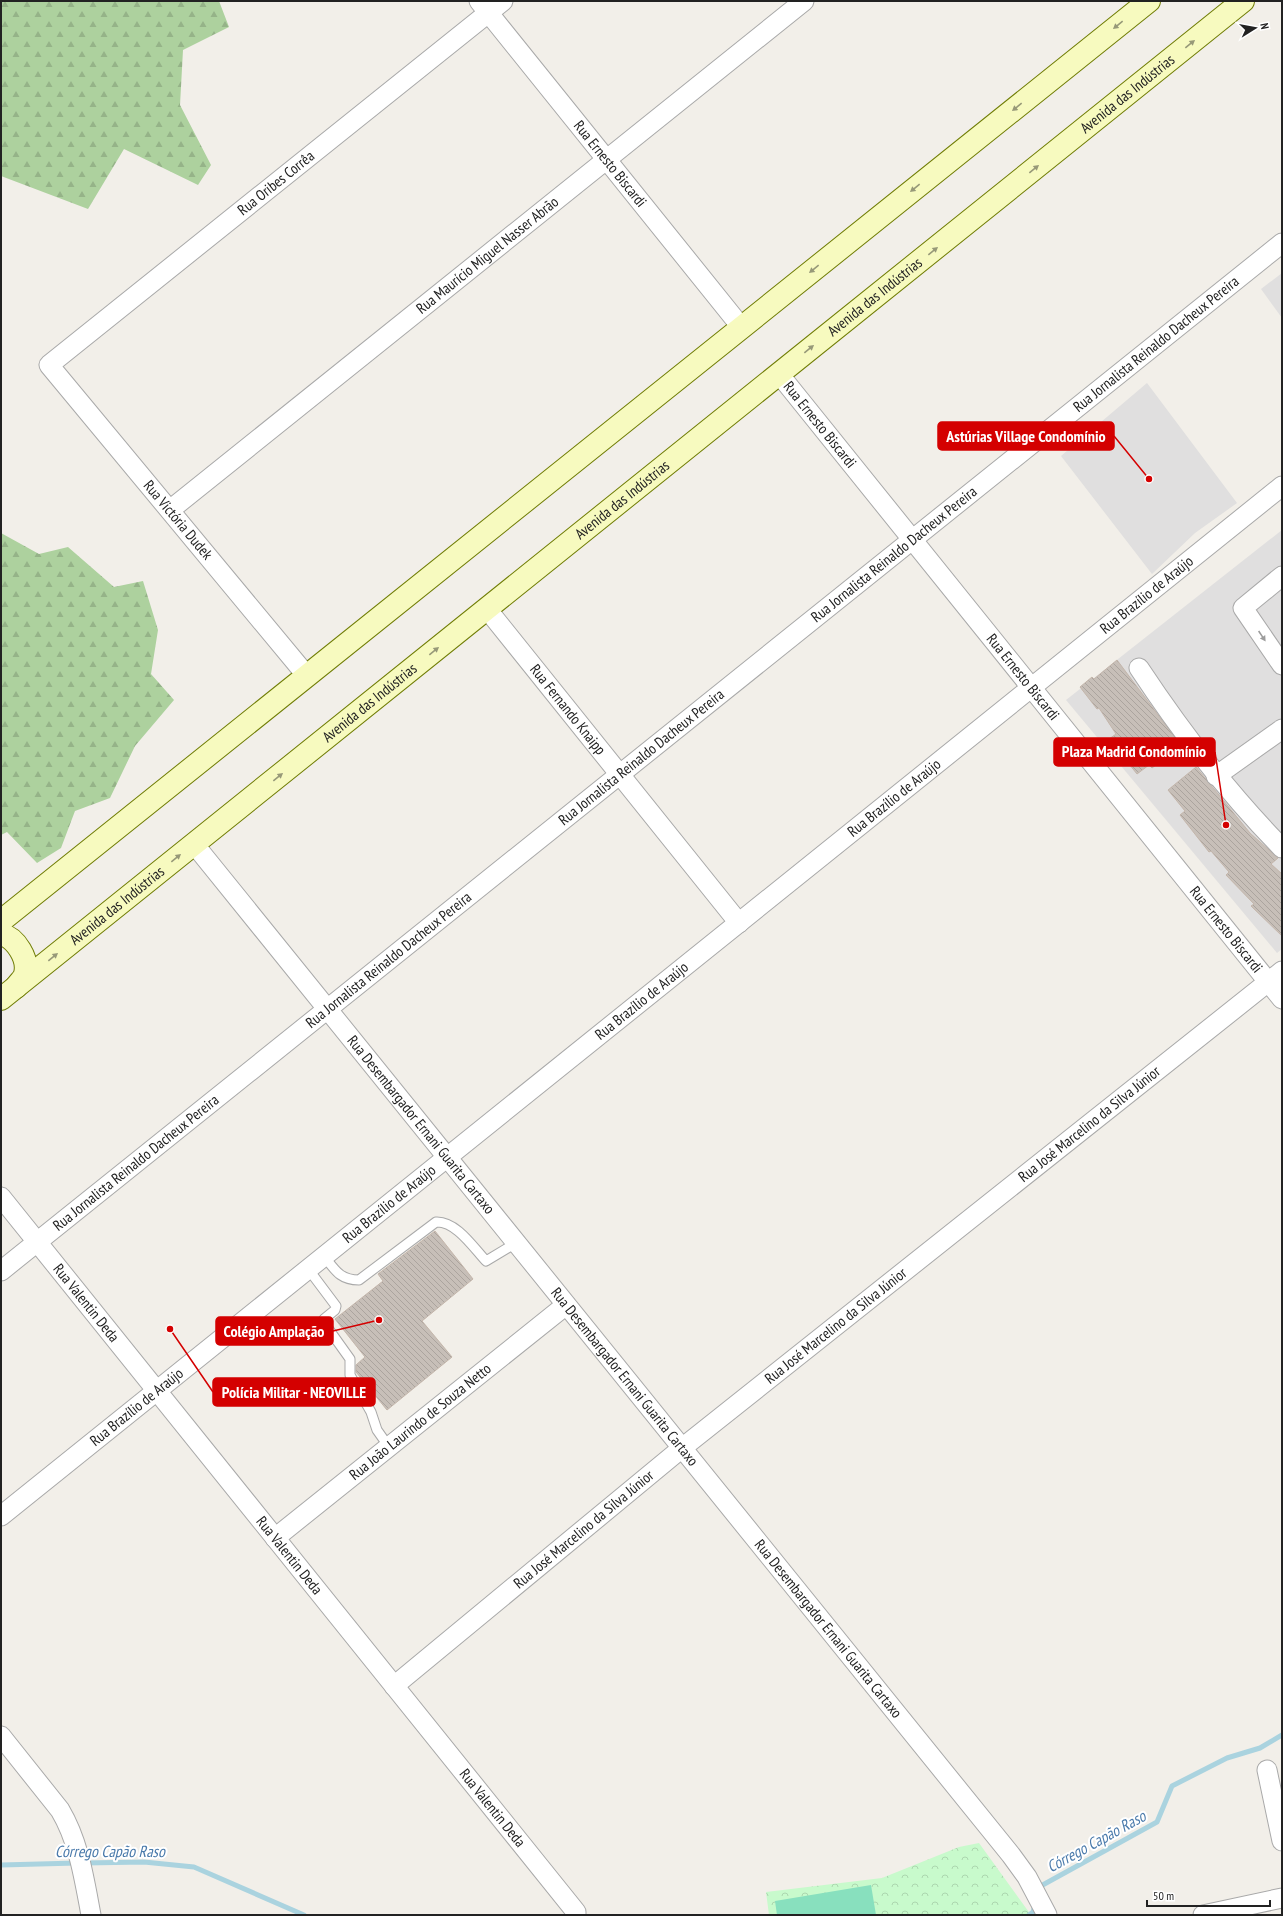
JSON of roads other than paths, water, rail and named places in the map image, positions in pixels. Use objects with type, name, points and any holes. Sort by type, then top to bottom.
[{"type":"main road","points":[[1,922],[1149,1]]},
{"type":"main road","name":"Avenida das Indústrias","points":[[8,993],[1243,1]]},
{"type":"main road","points":[[1,934],[7,936],[17,944],[23,957],[25,974],[8,993]]},
{"type":"street","name":"Rua Oribes Corrêa","points":[[49,365],[484,7],[503,1]]},
{"type":"street","name":"Rua Maurício Miguel Nasser Abrão","points":[[170,510],[804,1]]},
{"type":"street","name":"Rua Ernesto Biscardi","points":[[484,7],[742,328]]},
{"type":"street","name":"Rua Jornalista Reinaldo Dacheux Pereira","points":[[1,1271],[1282,243]]},
{"type":"street","name":"Rua Victória Dudek","points":[[49,365],[307,676]]},
{"type":"street","name":"Rua Ernesto Biscardi","points":[[779,374],[1032,688],[1275,976],[1282,999]]},
{"type":"street","name":"Rua Brazílio de Araújo","points":[[1,1516],[1032,688],[1281,490]]},
{"type":"street","points":[[1282,576],[1243,608],[1282,665]]},
{"type":"street","name":"Rua Fernando Knaipp","points":[[487,609],[739,923]]},
{"type":"street","points":[[1139,668],[1168,711],[1216,776],[1282,848]]},
{"type":"street","points":[[1216,776],[1282,729]]},
{"type":"street","name":"Rua Desembargador Ernani Guarita Cartaxo","points":[[194,844],[1026,1877],[1046,1913]]},
{"type":"street","name":"Rua José Marcelino da Silva Júnior","points":[[394,1686],[682,1448],[1275,976]]},
{"type":"street","name":"Rua Valentin Deda","points":[[1,1197],[576,1912],[576,1915]]},
{"type":"street","name":"Rua João Laurindo de Souza Netto","points":[[275,1538],[566,1305]]},
{"type":"street","points":[[1,1736],[60,1810],[78,1850],[91,1915]]},
{"type":"street","points":[[1267,1770],[1282,1841]]},
{"type":"street","points":[[1203,1915],[1282,1898]]},
{"type":"lane","points":[[324,1256],[337,1273],[349,1280],[359,1280],[436,1222],[444,1222],[452,1226],[486,1261],[516,1243]]},
{"type":"lane","points":[[309,1270],[336,1306],[334,1310],[324,1319],[325,1324],[350,1359],[350,1375],[371,1412],[377,1430],[389,1447]]},
{"type":"waterway","name":"Córrego Capão Raso","points":[[1039,1889],[1039,1887],[1157,1822],[1172,1786],[1227,1758],[1260,1748],[1282,1735]]},
{"type":"waterway","name":"Córrego Capão Raso","points":[[85,1863],[144,1862],[194,1867],[304,1915]]},
{"type":"waterway","name":"Córrego Capão Raso","points":[[1,1865],[77,1863]]},
{"type":"waterway","name":"Córrego Capão Raso","points":[[1029,1915],[1033,1912],[1035,1905]]},
{"type":"place","name":"Astúrias Village Condomínio","points":[[1149,479]]},
{"type":"place","name":"Plaza Madrid Condomínio","points":[[1226,825]]},
{"type":"place","name":"Colégio Amplação","points":[[379,1320]]},
{"type":"place","name":"Polícia Militar - NEOVILLE","points":[[170,1329]]}]
